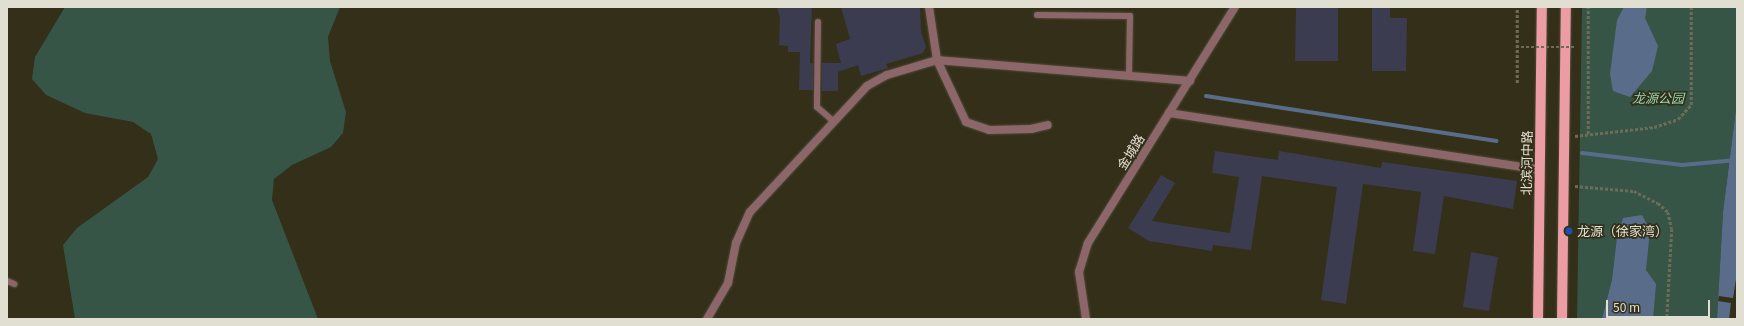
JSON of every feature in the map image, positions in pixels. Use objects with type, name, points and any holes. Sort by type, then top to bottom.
[{"type":"main road","name":"北滨河中路","points":[[1538,319],[1542,7]]},
{"type":"main road","points":[[1562,319],[1566,7]]},
{"type":"street","points":[[929,7],[937,60],[966,122],[989,130],[1031,129],[1048,125]]},
{"type":"street","name":"金城路","points":[[1086,319],[1079,272],[1088,243],[1235,7]]},
{"type":"street","points":[[707,319],[728,283],[736,243],[750,212],[866,86],[887,75],[937,60],[1190,81]]},
{"type":"street","points":[[1169,113],[1540,170]]},
{"type":"lane","points":[[1037,15],[1130,16],[1129,76]]},
{"type":"lane","points":[[818,22],[817,107],[833,121]]},
{"type":"lane","points":[[7,281],[14,284]]},
{"type":"path","points":[[1517,7],[1517,83]]},
{"type":"path","points":[[1588,7],[1588,135]]},
{"type":"path","points":[[1564,137],[1654,127],[1678,119],[1691,105],[1691,7]]},
{"type":"path","points":[[1516,47],[1576,47]]},
{"type":"path","points":[[1564,185],[1634,191],[1658,203],[1668,212],[1672,229],[1667,319]]},
{"type":"green space","points":[[65,7],[340,7],[328,37],[330,61],[346,112],[343,133],[331,147],[292,165],[274,179],[272,200],[318,319],[75,319],[63,245],[77,228],[148,177],[158,159],[151,134],[133,122],[85,113],[46,95],[32,79],[35,57]]},
{"type":"green space","name":"龙源公园","points":[[1582,7],[1737,7],[1737,101],[1723,212],[1717,319],[1577,319]]},
{"type":"water","points":[[1624,7],[1647,7],[1645,18],[1658,46],[1652,71],[1630,97],[1613,91],[1610,74],[1617,20]]},
{"type":"water","points":[[1737,101],[1737,319],[1717,319],[1723,212]]},
{"type":"water","points":[[1642,215],[1650,230],[1646,270],[1656,284],[1653,319],[1602,319],[1612,280],[1617,238],[1623,218]]},
{"type":"pier","points":[[1737,273],[1737,319],[1729,319],[1731,303],[1718,301],[1719,296],[1733,298]]},
{"type":"building","points":[[777,7],[812,7],[810,63],[813,63],[813,90],[799,90],[800,52],[788,52],[788,46],[779,45],[780,18]]},
{"type":"building","points":[[841,7],[920,7],[921,32],[926,47],[923,53],[886,64],[888,68],[861,76],[858,65],[838,72],[838,91],[822,91],[822,63],[841,63],[836,44],[850,39]]},
{"type":"building","points":[[1296,7],[1338,7],[1338,61],[1295,61]]},
{"type":"building","points":[[1372,7],[1390,7],[1390,18],[1407,18],[1406,71],[1372,71]]},
{"type":"building","points":[[1215,151],[1278,160],[1279,151],[1381,168],[1382,162],[1517,181],[1513,209],[1444,196],[1435,254],[1413,251],[1421,192],[1363,184],[1346,304],[1321,300],[1337,187],[1262,176],[1251,250],[1213,245],[1212,251],[1149,241],[1128,228],[1161,175],[1175,183],[1152,221],[1230,233],[1239,177],[1212,173]]},
{"type":"building","points":[[1471,252],[1498,257],[1489,311],[1463,307]]},
{"type":"waterway","points":[[1206,96],[1497,141]]},
{"type":"waterway","points":[[1582,153],[1682,165],[1737,160]]},
{"type":"place","name":"龙源（徐家湾）","points":[[1569,231]]}]
